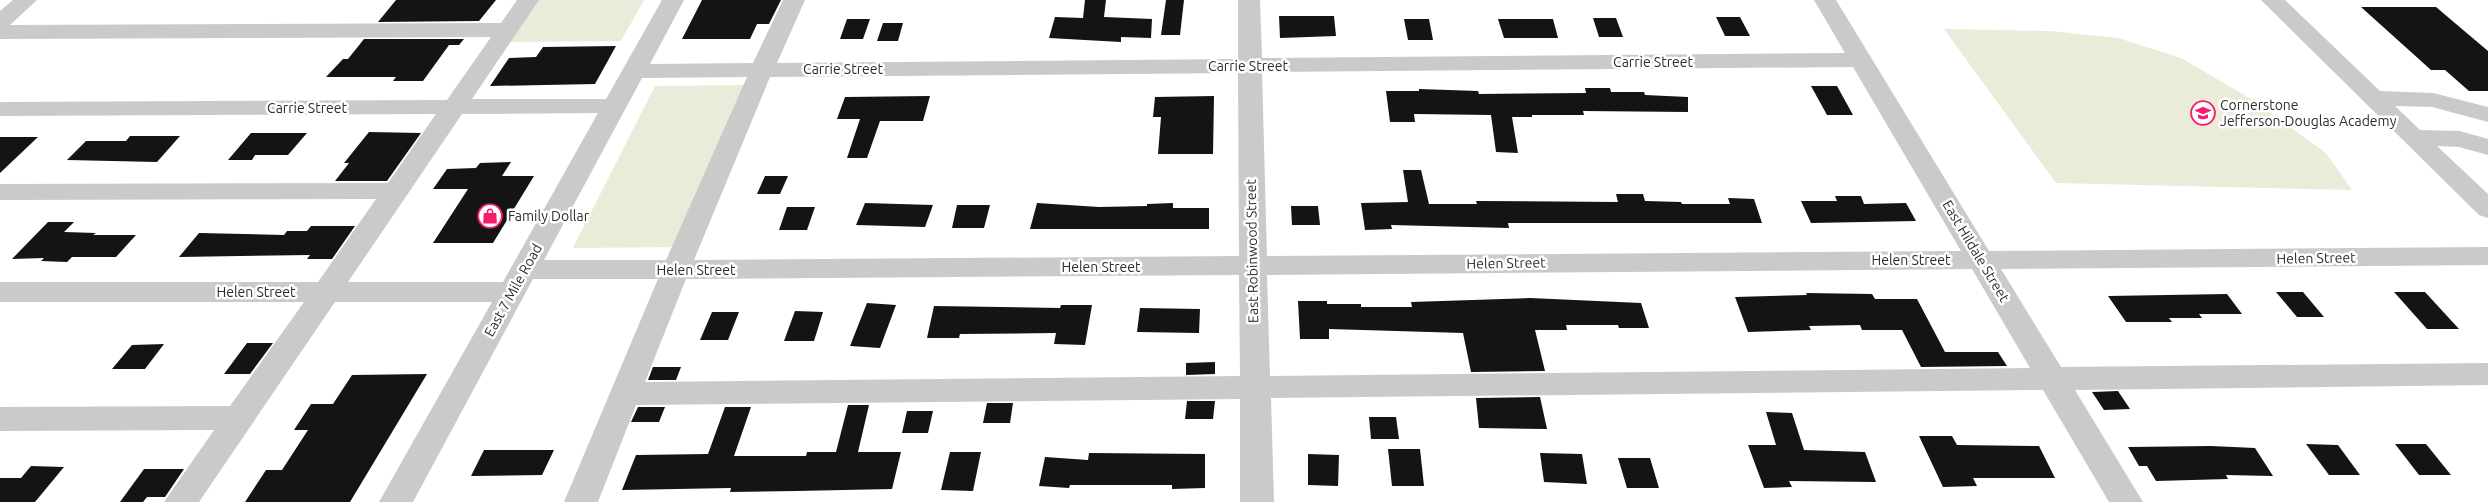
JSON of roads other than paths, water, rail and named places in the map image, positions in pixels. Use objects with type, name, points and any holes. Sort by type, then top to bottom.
[{"type":"street","points":[[0,22],[26,0]]},
{"type":"street","points":[[181,502],[528,0]]},
{"type":"street","name":"East 7 Mile Road","points":[[396,502],[673,0]]},
{"type":"street","points":[[581,502],[676,270],[794,0]]},
{"type":"street","name":"East Robinwood Street","points":[[1249,0],[1257,502]]},
{"type":"street","name":"East Hildale Street","points":[[1825,0],[2126,502]]},
{"type":"street","points":[[2272,0],[2483,204]]},
{"type":"street","points":[[0,32],[507,30]]},
{"type":"street","name":"Carrie Street","points":[[634,70],[1861,60]]},
{"type":"street","points":[[2373,98],[2433,100],[2488,115]]},
{"type":"street","name":"Carrie Street","points":[[0,109],[615,106]]},
{"type":"street","points":[[2414,138],[2460,139],[2488,148]]},
{"type":"street","points":[[0,192],[396,191]]},
{"type":"street","name":"Helen Street","points":[[0,292],[327,292],[676,270],[2488,256]]},
{"type":"street","points":[[625,394],[2052,377],[2488,374]]},
{"type":"street","points":[[0,418],[240,418]]},
{"type":"place","name":"Cornerstone Jefferson-Douglas Academy","points":[[2203,113]]},
{"type":"place","name":"Family Dollar","points":[[490,216]]}]
